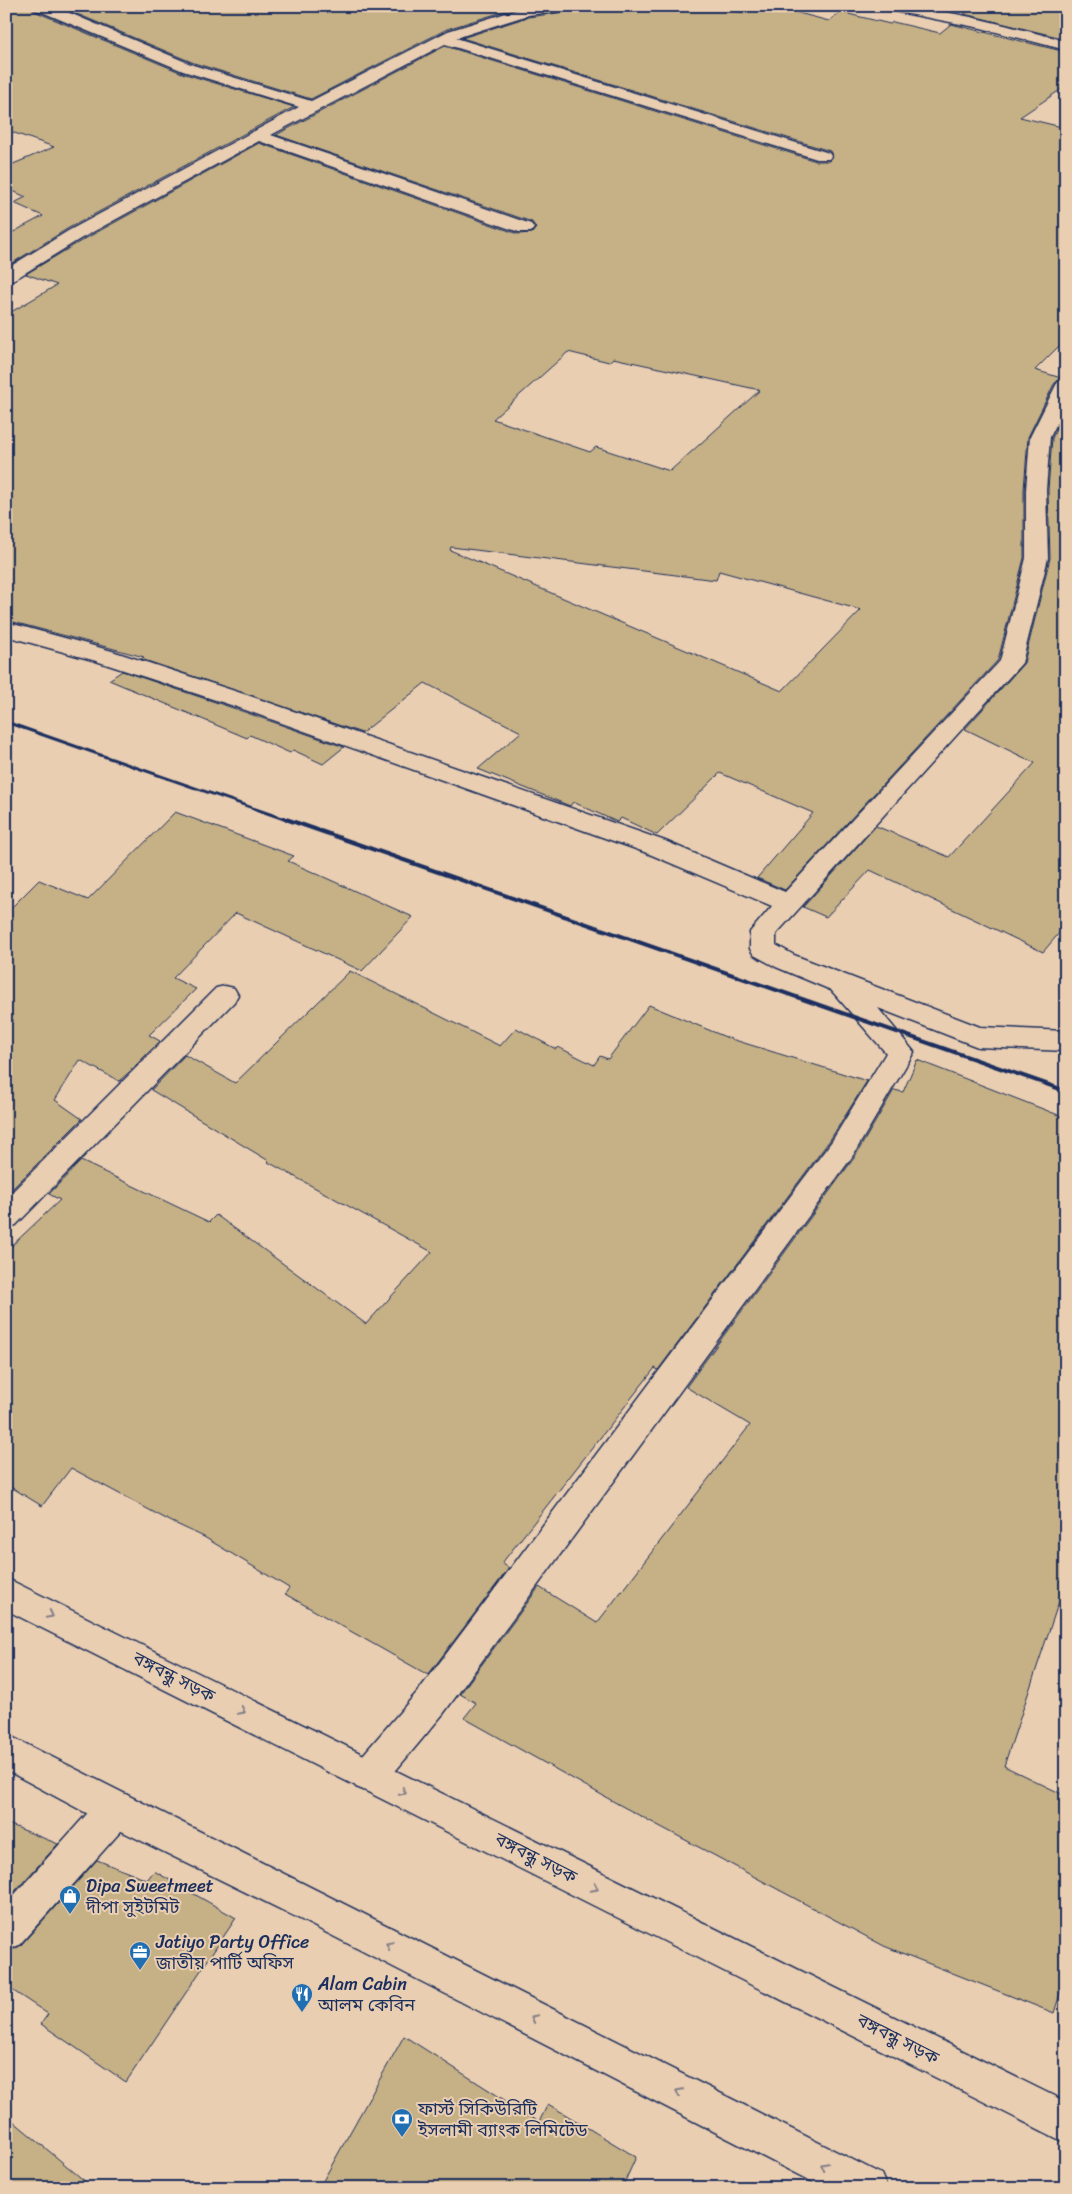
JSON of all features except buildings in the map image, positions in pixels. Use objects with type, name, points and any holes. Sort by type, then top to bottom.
[{"type":"street","points":[[40,6],[188,68],[312,106]]},
{"type":"street","points":[[6,277],[74,235],[312,106],[444,39],[526,11],[566,6]]},
{"type":"street","points":[[888,6],[982,24],[1066,46]]},
{"type":"street","points":[[444,39],[823,156]]},
{"type":"street","points":[[257,136],[525,228]]},
{"type":"street","points":[[1066,384],[1040,437],[1036,490],[1037,558],[1011,663],[762,932],[763,949],[785,960],[978,1037],[1066,1041]]},
{"type":"street","points":[[6,629],[104,656],[245,702],[656,847],[787,904]]},
{"type":"street","points":[[370,1775],[431,1702],[836,1157],[901,1052],[839,981]]},
{"type":"street","points":[[6,1217],[225,995]]},
{"type":"street","name":"বঙ্গবন্ধু সড়ক","points":[[6,1593],[1066,2123]]},
{"type":"street","points":[[6,1751],[116,1809],[307,1903],[867,2188]]},
{"type":"street","points":[[6,1932],[116,1809]]},
{"type":"railway","points":[[6,722],[287,820]]},
{"type":"railway","points":[[283,818],[1066,1091]]},
{"type":"place","name":"Dipa Sweetmeet দীপা সুইটমিট","points":[[70,1915]]},
{"type":"place","name":"Jatiyo Party Office জাতীয় পার্টি অফিস","points":[[140,1971]]},
{"type":"place","name":"Alam Cabin আলম কেবিন","points":[[302,2013]]},
{"type":"place","name":"ফার্স্ট সিকিউরিটি ইসলামী ব্যাংক লিমিটেড","points":[[402,2138]]}]
